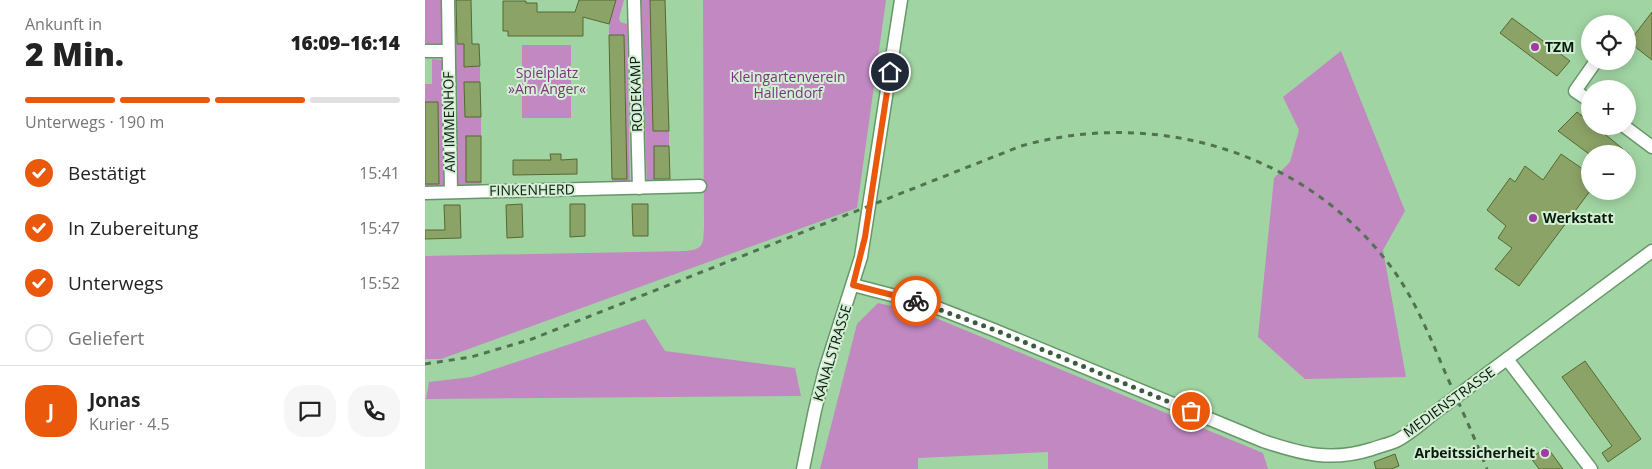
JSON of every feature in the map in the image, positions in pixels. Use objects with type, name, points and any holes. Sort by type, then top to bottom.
[{"type":"street","name":"AM IMMENHOF","points":[[448,0],[451,192]]},
{"type":"street","name":"RODEKAMP","points":[[634,0],[639,188]]},
{"type":"street","name":"KANALSTRASSE","points":[[803,469],[823,378],[853,285],[865,237],[901,0]]},
{"type":"street","name":"AM IMMENHOF","points":[[425,51],[448,51]]},
{"type":"street","points":[[1581,82],[1575,91],[1581,95]]},
{"type":"street","points":[[1636,135],[1652,147]]},
{"type":"street","name":"FINKENHERD","points":[[425,193],[701,186]]},
{"type":"street","name":"MEDIENSTRASSE","points":[[853,285],[930,305],[1263,441],[1292,451],[1312,455],[1335,456],[1356,454],[1398,440],[1652,251]]},
{"type":"street","points":[[1507,359],[1591,469]]},
{"type":"green space","points":[[425,0],[448,0],[448,51],[425,51]]},
{"type":"green space","points":[[616,0],[624,0],[619,18],[620,22],[627,24],[630,188],[612,189],[612,179],[627,179],[626,133],[611,133],[611,119],[626,119],[626,83],[610,83],[610,69],[625,69],[624,35],[609,35],[609,24]]},
{"type":"green space","points":[[641,0],[656,0],[651,37],[666,36],[667,48],[652,49],[653,84],[668,83],[668,96],[653,96],[653,131],[669,131],[669,146],[654,146],[655,181],[647,188]]},
{"type":"green space","name":"Kleingartenverein Hallendorf","points":[[703,0],[886,0],[857,208],[441,359],[425,359],[425,256],[686,251],[700,247],[704,227]]},
{"type":"green space","points":[[453,44],[464,44],[465,67],[480,66],[480,82],[464,82],[465,117],[481,117],[481,136],[466,136],[466,182],[481,182],[482,191],[456,192]]},
{"type":"green space","name":"Spielplatz »Am Anger«","points":[[522,45],[571,45],[571,118],[522,118]]},
{"type":"green space","points":[[1341,51],[1405,211],[1383,250],[1406,377],[1305,379],[1258,337],[1274,178],[1290,162],[1299,130],[1283,97]]},
{"type":"green space","points":[[432,59],[443,60],[445,192],[425,193],[425,149],[438,135],[438,102],[425,102],[425,84],[432,84]]},
{"type":"green space","points":[[878,303],[926,314],[1263,453],[1268,469],[1048,469],[1048,452],[918,458],[918,469],[820,469],[857,324]]},
{"type":"green space","points":[[645,319],[665,351],[795,368],[801,396],[426,399],[429,382],[471,377]]},
{"type":"building","points":[[456,0],[471,0],[472,44],[479,44],[480,66],[464,67],[464,44],[457,44]]},
{"type":"building","points":[[579,0],[616,0],[609,24],[583,17],[583,36],[508,36],[508,31],[503,31],[503,1],[537,3],[537,12],[575,12]]},
{"type":"building","points":[[650,0],[665,0],[669,131],[653,131]]},
{"type":"building","points":[[1652,12],[1652,60],[1636,47],[1636,33]]},
{"type":"building","name":"TZM","points":[[1512,18],[1570,61],[1557,76],[1500,33]]},
{"type":"building","points":[[609,35],[624,35],[627,179],[612,179]]},
{"type":"building","points":[[464,82],[480,82],[481,117],[465,117]]},
{"type":"building","points":[[425,102],[438,102],[439,184],[425,184]]},
{"type":"building","points":[[1577,112],[1581,115],[1581,135],[1606,135],[1618,145],[1581,145],[1581,148],[1558,131]]},
{"type":"building","points":[[466,136],[481,136],[481,182],[466,182]]},
{"type":"building","points":[[654,146],[669,146],[670,179],[654,179]]},
{"type":"building","points":[[550,154],[561,154],[561,160],[577,159],[577,174],[513,175],[513,160],[551,160]]},
{"type":"building","name":"Werkstatt","points":[[1561,154],[1581,168],[1581,200],[1583,200],[1519,286],[1495,269],[1512,248],[1498,238],[1506,226],[1487,210],[1510,178],[1515,182],[1525,166],[1543,180]]},
{"type":"building","points":[[522,204],[523,237],[507,238],[506,205]]},
{"type":"building","points":[[570,204],[585,204],[585,236],[570,237]]},
{"type":"building","points":[[632,204],[648,204],[648,236],[633,236]]},
{"type":"building","points":[[444,205],[460,205],[461,238],[425,239],[425,230],[445,230]]},
{"type":"building","points":[[1585,361],[1641,439],[1608,462],[1602,453],[1612,446],[1562,377]]},
{"type":"building","name":"Arbeitssicherheit","points":[[1547,447],[1563,469],[1539,469],[1531,458]]},
{"type":"building","points":[[1395,454],[1399,466],[1391,469],[1376,469],[1374,462]]},
{"type":"railway","points":[[425,364],[471,357],[532,339],[1021,146],[1073,135],[1125,133],[1177,138],[1227,150],[1275,170],[1320,197],[1359,230],[1394,271],[1416,307],[1487,469]]},
{"type":"way so far","points":[[916,301],[995,330],[1191,411]]},
{"type":"place","name":"TZM","points":[[1535,47]]},
{"type":"place","name":"Werkstatt","points":[[1533,218]]},
{"type":"place","name":"Arbeitssicherheit","points":[[1545,453]]},
{"type":"route","points":[[890,72],[865,237],[853,285],[916,301]]}]
